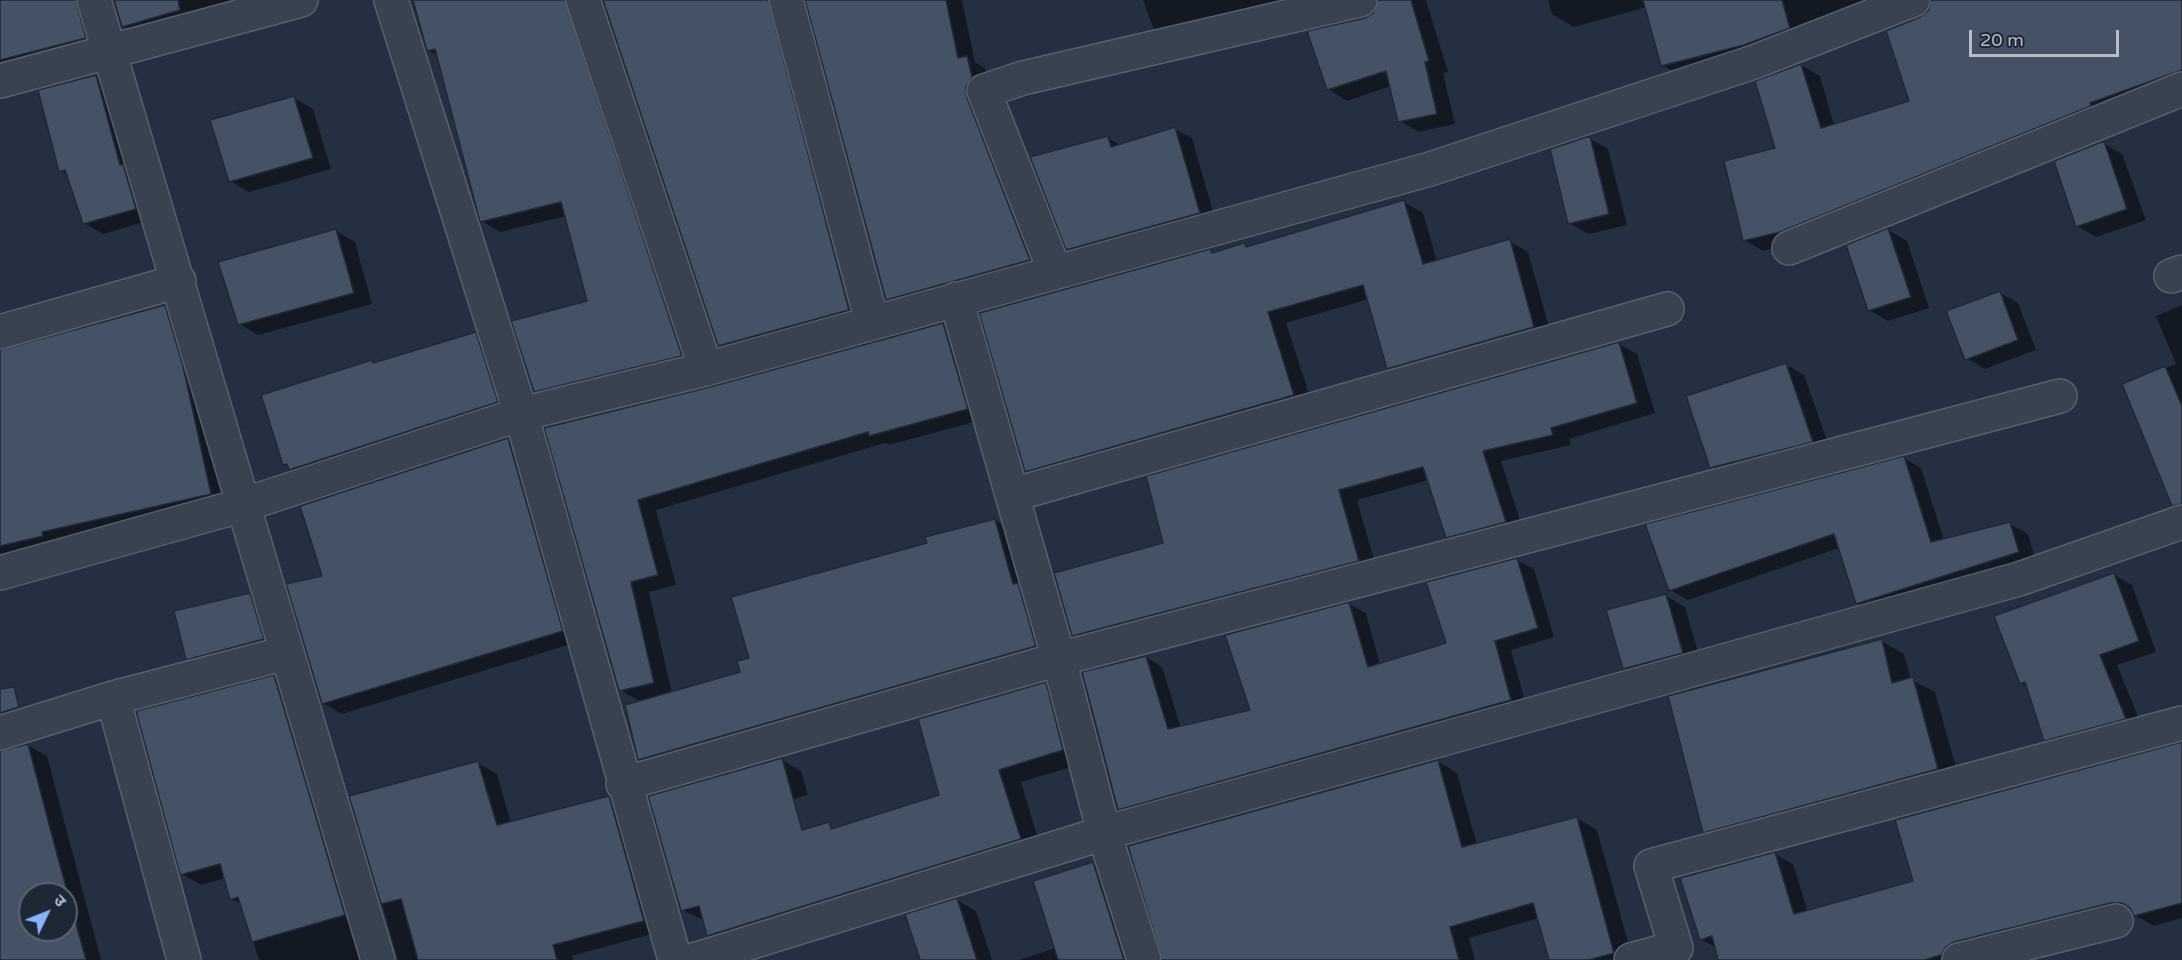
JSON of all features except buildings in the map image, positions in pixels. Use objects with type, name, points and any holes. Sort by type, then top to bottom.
[{"type":"street","points":[[94,0],[378,960]]},
{"type":"street","points":[[0,81],[301,0]]},
{"type":"street","points":[[391,0],[521,414],[623,784],[675,960]]},
{"type":"street","points":[[583,0],[706,369]]},
{"type":"street","points":[[786,0],[872,322]]},
{"type":"street","points":[[1055,272],[984,91],[1023,78],[1360,0]]},
{"type":"street","points":[[0,573],[243,505],[521,414],[706,369],[1430,169],[1754,62],[1914,0]]},
{"type":"street","points":[[1789,248],[2182,89]]},
{"type":"street","points":[[0,332],[179,281]]},
{"type":"street","points":[[956,299],[1059,659],[1104,833],[1144,960]]},
{"type":"street","points":[[1012,495],[1667,309]]},
{"type":"street","points":[[623,784],[1059,659],[2060,396]]},
{"type":"street","points":[[694,960],[1104,833],[2008,582],[2182,522]]},
{"type":"street","points":[[0,732],[113,698],[286,653]]},
{"type":"street","points":[[113,698],[184,960]]},
{"type":"street","points":[[1631,960],[1677,948],[1651,866],[2182,723]]},
{"type":"street","points":[[1959,960],[2116,921]]}]
